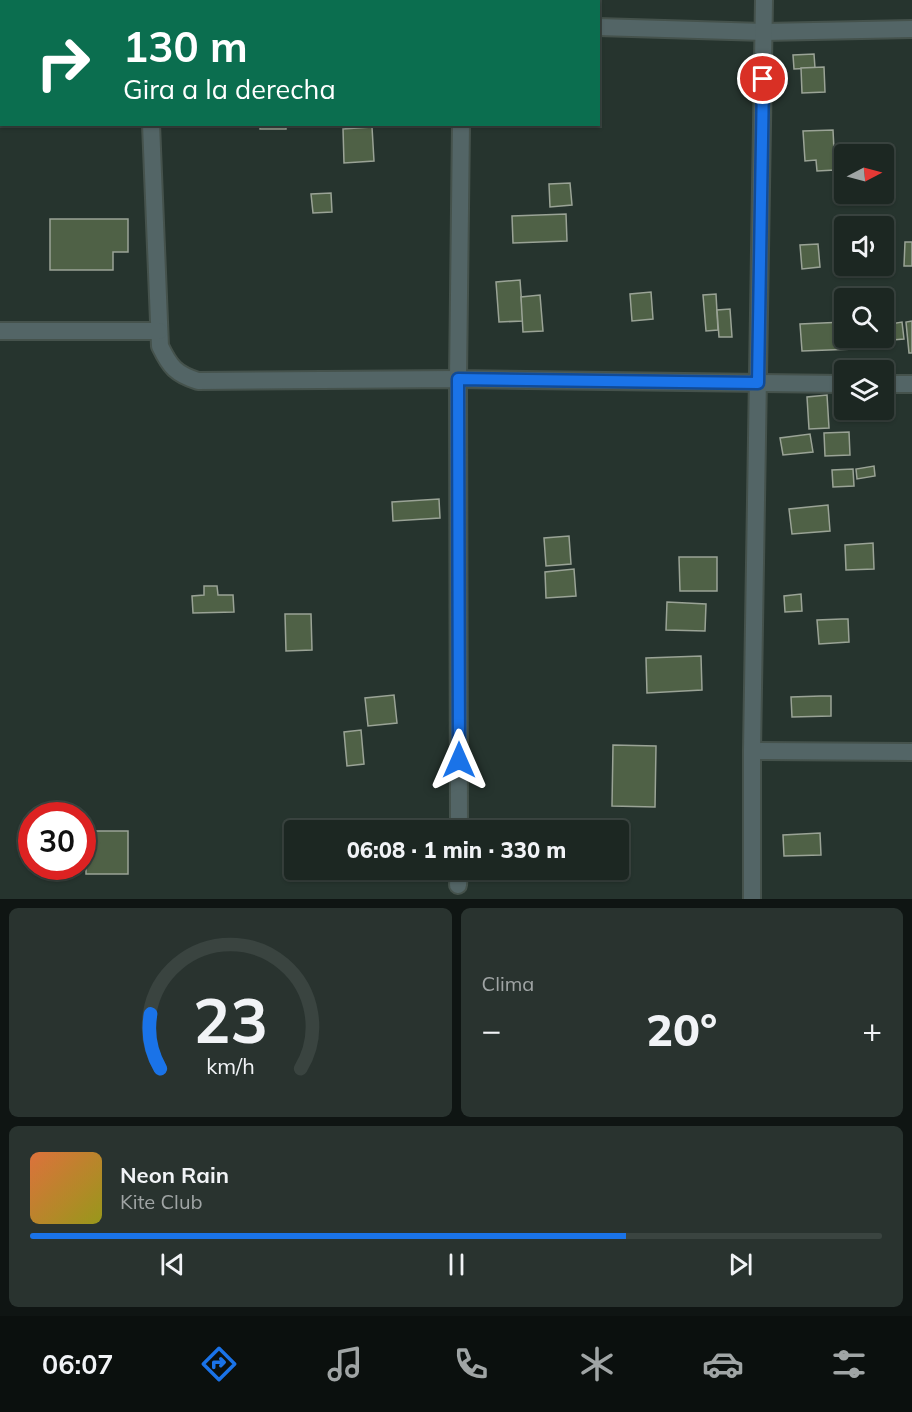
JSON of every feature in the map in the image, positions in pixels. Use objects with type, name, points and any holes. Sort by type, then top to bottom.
[{"type":"street","points":[[752,899],[752,751],[764,0]]},
{"type":"street","points":[[600,27],[764,32],[912,29]]},
{"type":"street","points":[[151,126],[160,346],[167,361],[180,375],[198,381],[458,379],[834,384]]},
{"type":"street","points":[[459,820],[458,379],[462,126]]},
{"type":"street","points":[[0,331],[159,332]]},
{"type":"street","points":[[894,384],[912,384]]},
{"type":"street","points":[[752,751],[912,752]]},
{"type":"building","points":[[814,54],[815,68],[794,69],[793,55]]},
{"type":"building","points":[[824,67],[825,92],[802,93],[801,68]]},
{"type":"building","points":[[260,126],[286,126],[286,129],[260,129]]},
{"type":"building","points":[[372,127],[374,161],[344,163],[343,129]]},
{"type":"building","points":[[833,130],[834,170],[817,171],[816,160],[805,161],[803,131]]},
{"type":"building","points":[[570,183],[572,205],[550,207],[549,184]]},
{"type":"building","points":[[331,193],[332,212],[313,213],[311,194]]},
{"type":"building","points":[[566,214],[567,241],[513,243],[512,216]]},
{"type":"building","points":[[50,219],[128,219],[128,252],[113,252],[113,270],[50,270]]},
{"type":"building","points":[[905,242],[912,242],[912,266],[904,266]]},
{"type":"building","points":[[818,244],[820,267],[802,269],[800,245]]},
{"type":"building","points":[[520,280],[523,321],[499,322],[496,282]]},
{"type":"building","points":[[651,292],[653,319],[632,321],[630,294]]},
{"type":"building","points":[[716,294],[718,330],[706,331],[703,295]]},
{"type":"building","points":[[540,295],[543,331],[523,332],[521,297]]},
{"type":"building","points":[[730,309],[732,337],[719,337],[717,310]]},
{"type":"building","points":[[912,321],[912,353],[909,353],[906,322]]},
{"type":"building","points":[[834,322],[834,348],[855,349],[802,351],[800,324]]},
{"type":"building","points":[[902,322],[904,339],[894,340],[894,323]]},
{"type":"building","points":[[827,395],[829,428],[809,429],[807,397]]},
{"type":"building","points":[[849,432],[850,455],[825,456],[824,433]]},
{"type":"building","points":[[810,434],[813,452],[783,455],[780,438]]},
{"type":"building","points":[[874,466],[875,476],[857,479],[856,469]]},
{"type":"building","points":[[853,469],[854,486],[833,487],[832,470]]},
{"type":"building","points":[[439,499],[440,518],[393,521],[392,502]]},
{"type":"building","points":[[828,505],[830,531],[792,534],[789,509]]},
{"type":"building","points":[[569,536],[571,564],[546,566],[544,538]]},
{"type":"building","points":[[873,543],[874,569],[846,570],[845,545]]},
{"type":"building","points":[[679,557],[717,557],[717,591],[680,591]]},
{"type":"building","points":[[574,569],[576,596],[546,598],[545,572]]},
{"type":"building","points":[[204,586],[217,586],[218,595],[233,595],[234,612],[193,613],[192,596],[204,595]]},
{"type":"building","points":[[801,594],[802,611],[785,612],[784,596]]},
{"type":"building","points":[[667,602],[706,604],[705,631],[666,630]]},
{"type":"building","points":[[285,614],[311,614],[312,650],[286,651]]},
{"type":"building","points":[[848,619],[849,642],[819,644],[817,620]]},
{"type":"building","points":[[701,656],[702,690],[647,693],[646,658]]},
{"type":"building","points":[[394,695],[397,723],[368,726],[365,698]]},
{"type":"building","points":[[831,696],[831,716],[792,717],[791,697]]},
{"type":"building","points":[[361,730],[364,764],[347,766],[344,732]]},
{"type":"building","points":[[613,745],[656,746],[655,807],[612,806]]},
{"type":"building","points":[[96,831],[128,831],[128,874],[96,874]]},
{"type":"building","points":[[820,833],[821,855],[784,856],[783,835]]},
{"type":"route","points":[[459,760],[458,379],[758,383],[763,79]]}]
